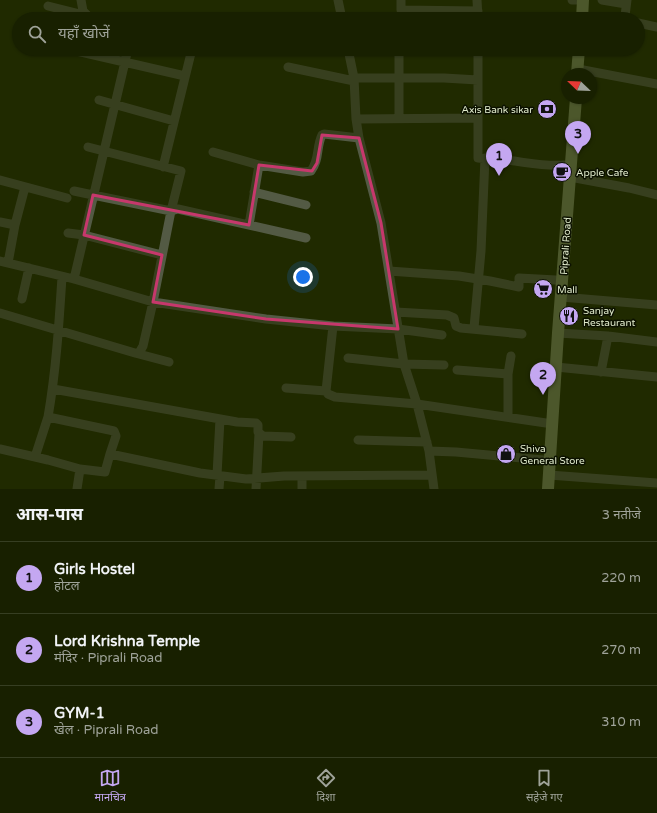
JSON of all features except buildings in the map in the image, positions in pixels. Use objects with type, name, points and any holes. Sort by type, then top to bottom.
[{"type":"main road","points":[[575,12],[576,0]]},
{"type":"main road","points":[[582,12],[583,0]]},
{"type":"main road","points":[[573,56],[574,68]]},
{"type":"main road","points":[[576,68],[578,56]]},
{"type":"main road","points":[[542,489],[569,104]]},
{"type":"main road","name":"Piprali Road","points":[[548,489],[576,104]]},
{"type":"street","points":[[82,0],[84,12]]},
{"type":"street","points":[[338,0],[341,12]]},
{"type":"street","points":[[401,0],[401,12]]},
{"type":"street","points":[[477,0],[478,12]]},
{"type":"street","points":[[602,0],[626,2],[625,12]]},
{"type":"street","points":[[48,6],[72,12]]},
{"type":"street","points":[[645,24],[657,27]]},
{"type":"street","points":[[97,56],[185,76]]},
{"type":"street","points":[[74,279],[127,56]]},
{"type":"street","points":[[163,167],[190,56]]},
{"type":"street","points":[[349,56],[354,80],[356,119],[359,138],[381,223],[404,364],[417,404],[428,446],[434,489]]},
{"type":"street","points":[[399,56],[399,118]]},
{"type":"street","points":[[478,56],[478,158],[555,166],[564,165]]},
{"type":"street","points":[[288,67],[354,80],[399,78],[478,80]]},
{"type":"street","points":[[597,75],[657,84]]},
{"type":"street","points":[[99,100],[114,106],[174,121]]},
{"type":"street","points":[[356,119],[478,118]]},
{"type":"street","points":[[213,152],[259,165],[303,172],[311,171],[317,163],[320,139],[322,135],[359,138]]},
{"type":"street","points":[[88,147],[181,171],[171,211],[143,346],[139,353],[135,353]]},
{"type":"street","points":[[474,328],[479,279],[485,158]]},
{"type":"street","points":[[249,225],[259,165]]},
{"type":"street","points":[[570,177],[657,195]]},
{"type":"street","points":[[0,180],[67,198]]},
{"type":"street","points":[[25,187],[4,262],[74,279],[153,302],[266,319],[333,326],[398,329],[442,335]]},
{"type":"street","points":[[74,191],[171,211],[178,209],[306,238]]},
{"type":"street","points":[[254,192],[306,205]]},
{"type":"street","points":[[0,222],[15,225]]},
{"type":"street","points":[[68,233],[84,235],[162,255]]},
{"type":"street","points":[[22,299],[29,268]]},
{"type":"street","points":[[389,271],[459,276],[519,287],[519,278],[556,280]]},
{"type":"street","points":[[35,457],[48,417],[53,388],[59,332],[62,277]]},
{"type":"street","points":[[561,296],[657,305]]},
{"type":"street","points":[[396,312],[447,315],[454,318],[456,326],[461,328],[474,328],[522,334]]},
{"type":"street","points":[[0,313],[59,332],[169,362]]},
{"type":"street","points":[[326,391],[333,326]]},
{"type":"street","points":[[558,333],[608,336],[657,342]]},
{"type":"street","points":[[601,372],[608,336]]},
{"type":"street","points":[[508,417],[508,374],[511,356]]},
{"type":"street","points":[[348,358],[404,364],[444,365]]},
{"type":"street","points":[[556,367],[657,377]]},
{"type":"street","points":[[457,370],[508,374]]},
{"type":"street","points":[[53,388],[237,422],[256,423],[258,425],[259,434],[256,489]]},
{"type":"street","points":[[286,388],[326,391],[328,394],[335,397],[417,404],[546,423]]},
{"type":"street","points":[[0,449],[80,469],[105,472],[116,436],[114,430],[48,417]]},
{"type":"street","points":[[219,489],[220,419]]},
{"type":"street","points":[[259,434],[263,436],[291,437]]},
{"type":"street","points":[[358,440],[428,446],[456,452],[543,460]]},
{"type":"street","points":[[110,454],[200,473],[246,479],[432,475]]},
{"type":"street","points":[[77,489],[80,469]]},
{"type":"street","points":[[549,474],[657,483]]},
{"type":"street","points":[[302,477],[302,489]]},
{"type":"highlighted area","points":[[322,135],[359,138],[381,223],[398,329],[266,319],[153,302],[162,255],[84,235],[93,195],[249,225],[259,165],[312,171],[317,163]]},
{"type":"place","name":"Axis Bank sikar","points":[[547,109]]},
{"type":"place","name":"GYM-1","points":[[578,154]]},
{"type":"place","name":"Apple Cafe","points":[[562,172]]},
{"type":"place","name":"Girls Hostel","points":[[499,176]]},
{"type":"place","name":"Mall","points":[[543,289]]},
{"type":"place","name":"Sanjay Restaurant","points":[[569,316]]},
{"type":"place","name":"Lord Krishna Temple","points":[[543,395]]},
{"type":"place","name":"Shiva General Store","points":[[506,454]]}]
